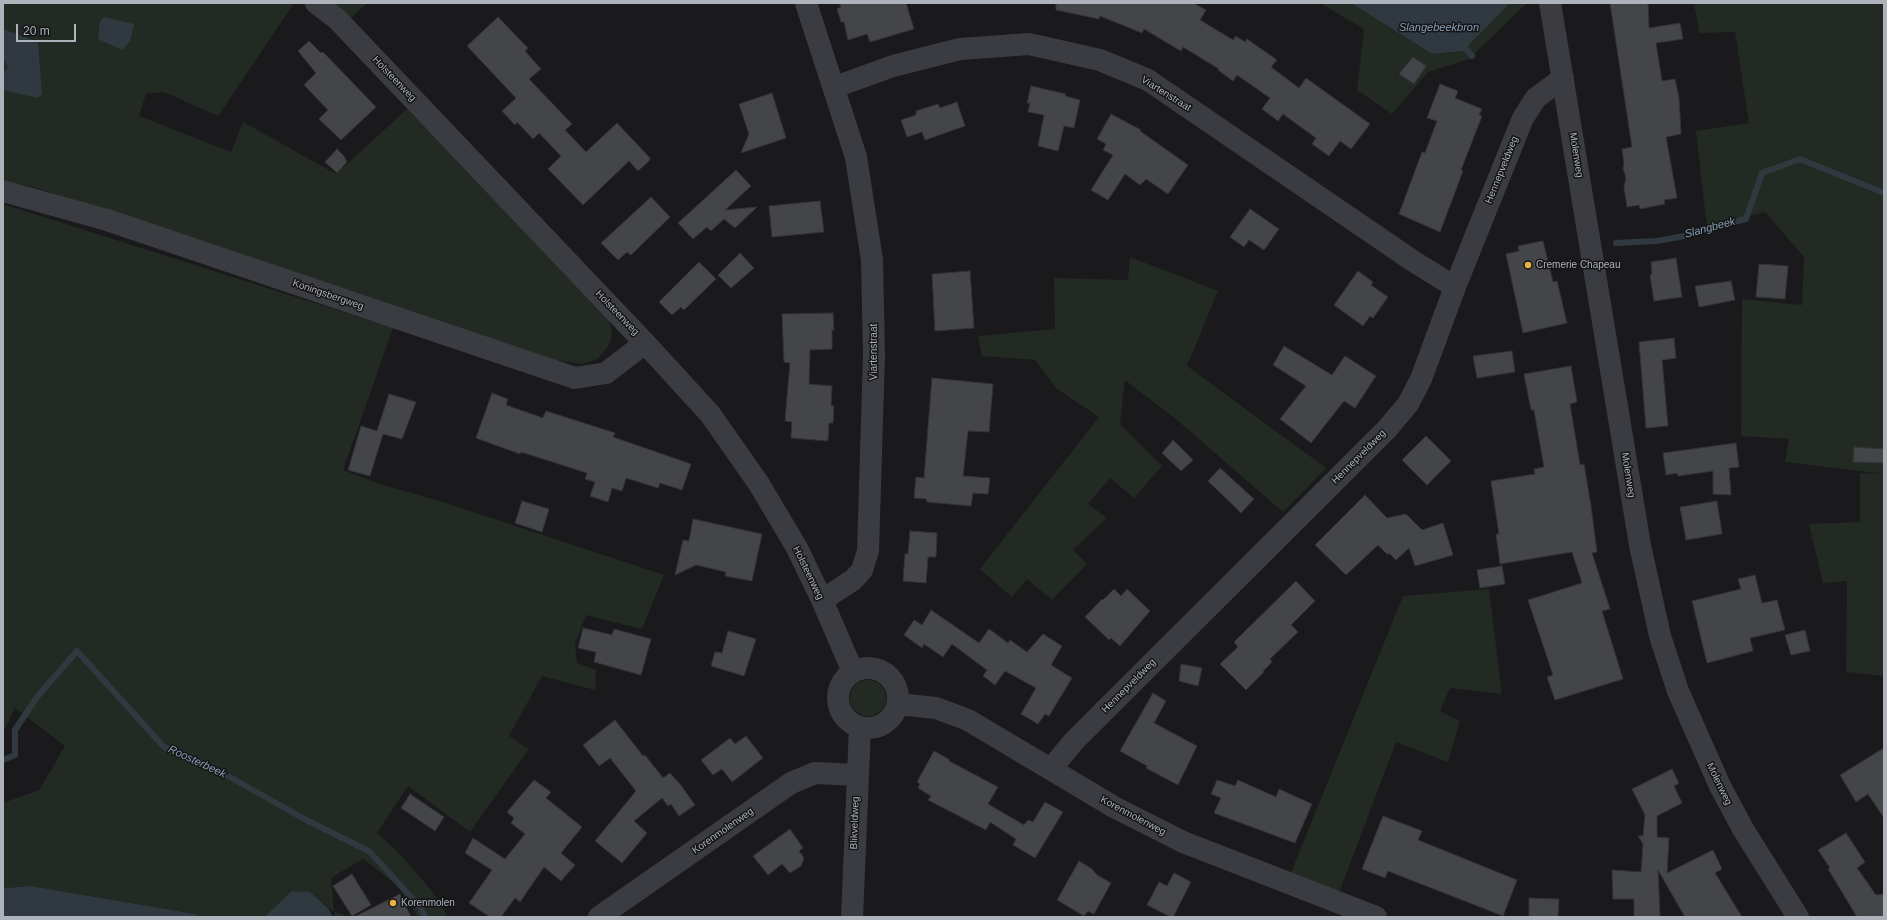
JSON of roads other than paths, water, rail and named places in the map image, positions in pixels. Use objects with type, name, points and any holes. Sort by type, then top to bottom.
[{"type":"street","name":"Holsteenweg","points":[[316,3],[337,19],[646,343],[710,414],[758,484],[797,548],[822,600],[853,672]]},
{"type":"street","name":"Viartenstraat","points":[[806,3],[835,87],[856,157],[872,260],[874,355],[867,556],[862,570],[853,580],[822,600]]},
{"type":"street","name":"Molenweg","points":[[1550,3],[1640,545],[1660,636],[1678,691],[1720,786],[1742,829],[1798,917]]},
{"type":"street","name":"Viartenstraat","points":[[835,87],[893,66],[960,49],[1029,44],[1100,60],[1148,80],[1413,261],[1455,287]]},
{"type":"street","name":"Hennepveldweg","points":[[1051,769],[1074,741],[1391,424],[1408,404],[1421,379],[1455,287],[1523,118],[1536,98],[1563,78]]},
{"type":"street","name":"Koningsbergweg","points":[[3,191],[107,220],[575,378],[606,373],[646,343]]},
{"type":"street","points":[[864,668],[874,668],[883,671],[896,685],[898,704],[888,722],[880,726],[860,728],[846,719],[837,701],[840,684],[853,672],[864,668]]},
{"type":"street","name":"Korenmolenweg","points":[[898,704],[936,708],[968,720],[1114,807],[1183,842],[1376,917]]},
{"type":"street","name":"Blikveldweg","points":[[852,917],[860,728]]},
{"type":"street","name":"Korenmolenweg","points":[[599,917],[791,783],[814,773],[857,775]]},
{"type":"water","name":"Slangebeekbron","points":[[1351,3],[1510,3],[1463,51],[1432,54]]},
{"type":"water","points":[[104,17],[134,24],[130,41],[122,50],[98,39],[100,21]]},
{"type":"water","points":[[3,29],[38,42],[42,94],[37,98],[3,90],[3,73],[8,67],[3,58]]},
{"type":"water","points":[[31,886],[195,914],[199,917],[3,917],[3,890],[5,888]]},
{"type":"water","points":[[292,891],[310,892],[328,908],[333,917],[264,917]]},
{"type":"waterway","points":[[1461,43],[1472,56]]},
{"type":"waterway","name":"Slangbeek","points":[[1616,243],[1657,241],[1684,236],[1697,231],[1746,219],[1762,173],[1800,159],[1884,193]]},
{"type":"waterway","name":"Roosterbeek","points":[[3,760],[15,755],[15,730],[37,697],[77,651],[164,747],[228,776],[308,821],[369,851],[421,908],[425,917]]},
{"type":"place","name":"Cremerie Chapeau","points":[[1528,265]]},
{"type":"place","name":"Korenmolen","points":[[393,903]]}]
